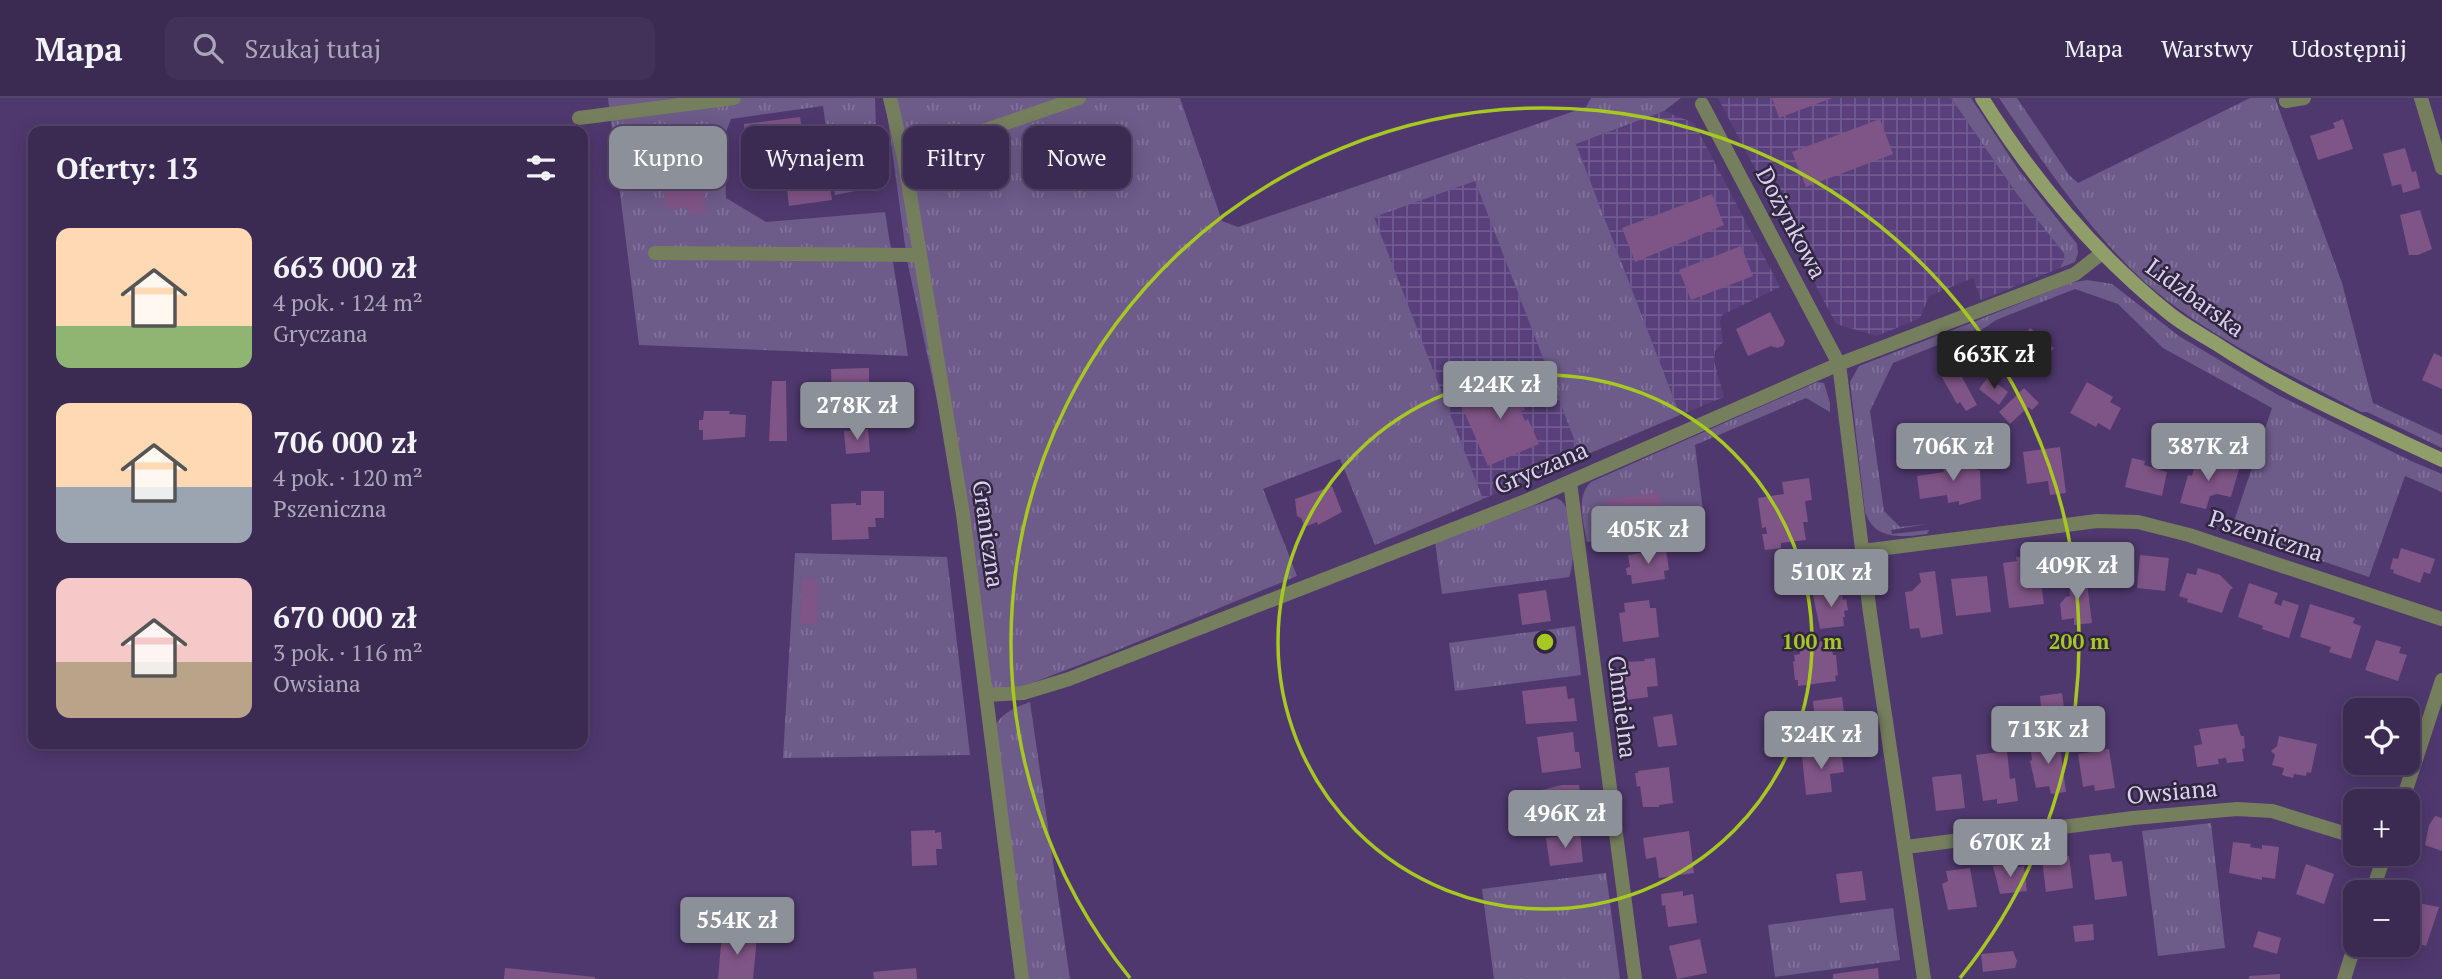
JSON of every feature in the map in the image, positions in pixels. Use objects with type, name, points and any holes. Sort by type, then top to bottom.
[{"type":"main road","name":"Lidzbarska","points":[[1982,98],[2036,177],[2102,253],[2172,315],[2233,355],[2301,394],[2442,460]]},
{"type":"street","points":[[579,118],[734,98]]},
{"type":"street","name":"Graniczna","points":[[890,98],[903,154]]},
{"type":"street","points":[[997,126],[1079,98]]},
{"type":"street","points":[[2286,101],[2304,98]]},
{"type":"street","points":[[2421,98],[2442,168]]},
{"type":"street","name":"Dożynkowa","points":[[1702,104],[1839,364]]},
{"type":"street","name":"Graniczna","points":[[908,189],[963,513],[1022,979]]},
{"type":"street","points":[[655,253],[918,255]]},
{"type":"street","name":"Gryczana","points":[[986,695],[1023,693],[1069,679],[1570,482],[1839,364],[2075,274],[2102,253]]},
{"type":"street","points":[[1839,364],[1872,626],[1924,979]]},
{"type":"street","name":"Chmielna","points":[[1570,482],[1634,979]]},
{"type":"street","name":"Pszeniczna","points":[[1863,551],[2097,522],[2138,522],[2189,535],[2442,620]]},
{"type":"street","points":[[2406,789],[2442,680]]},
{"type":"street","name":"Owsiana","points":[[1906,847],[2142,817],[2237,809],[2272,811],[2343,833]]},
{"type":"street","points":[[2344,979],[2351,957]]},
{"type":"shaded area","points":[[1718,98],[1951,98],[2017,194],[2066,256],[2060,268],[1981,300],[1973,278],[1929,296],[1920,318],[1877,336],[1836,324]]},
{"type":"shaded area","points":[[1664,111],[1694,123],[1780,287],[1722,315],[1720,322],[1723,342],[1715,351],[1714,361],[1724,397],[1680,415],[1576,144]]},
{"type":"shaded area","points":[[1475,180],[1581,457],[1483,499],[1373,217]]},
{"type":"green space","points":[[608,98],[875,98],[876,126],[826,126],[823,106],[731,119],[727,129],[727,126],[612,126]]},
{"type":"green space","points":[[885,98],[1180,98],[1222,221],[1238,227],[1586,107],[1591,98],[1681,98],[1664,111],[1576,144],[1680,415],[1581,457],[1475,181],[1374,217],[1483,499],[1375,545],[1340,459],[1263,489],[1297,576],[1108,654],[1000,695],[989,692],[963,522],[907,260]]},
{"type":"green space","points":[[1951,98],[1971,98],[2018,169],[2077,244],[2075,262],[2060,268],[2066,256],[2017,194]]},
{"type":"green space","points":[[1999,98],[2017,98],[2069,175],[2078,183],[2250,98],[2275,98],[2342,283],[2373,403],[2442,435],[2442,448],[2367,412],[2361,412],[2272,366],[2211,331],[2156,292],[2113,250],[2078,209]]},
{"type":"green space","points":[[619,189],[726,189],[726,198],[766,222],[885,212],[908,356],[639,345]]},
{"type":"green space","points":[[834,189],[865,189],[835,195]]},
{"type":"green space","points":[[2087,280],[2112,284],[2179,336],[2278,395],[2442,474],[2442,492],[2405,476],[2369,577],[2231,530],[2272,408],[2163,348],[2118,304],[2075,289],[1996,320],[1980,331],[1975,330],[1893,363],[1870,411],[1884,511],[1900,527],[1927,524],[1891,530],[1892,534],[1929,530],[1927,534],[1899,536],[1890,535],[1875,528],[1865,512],[1850,382],[1859,366],[2070,283]]},
{"type":"green space","points":[[1817,382],[1824,383],[1830,412],[1806,398],[1695,445],[1705,527],[1587,542],[1582,503],[1586,488],[1591,482]]},
{"type":"green space","points":[[1556,498],[1563,502],[1567,510],[1573,533],[1573,559],[1569,577],[1442,594],[1435,541]]},
{"type":"green space","points":[[795,553],[947,557],[970,755],[783,758]]},
{"type":"green space","points":[[1575,626],[1581,675],[1455,691],[1449,643]]},
{"type":"green space","points":[[1030,702],[1070,979],[1021,979],[992,731],[1007,712]]},
{"type":"green space","points":[[2211,823],[2225,948],[2158,956],[2142,831]]},
{"type":"green space","points":[[1606,873],[1620,979],[1494,979],[1482,889]]},
{"type":"green space","points":[[1893,908],[1900,960],[1775,977],[1768,925]]},
{"type":"building","points":[[1772,98],[1832,98],[1779,118]]},
{"type":"building","points":[[800,117],[801,126],[744,126]]},
{"type":"building","points":[[1880,119],[1893,154],[1806,187],[1792,152]]},
{"type":"building","points":[[2343,119],[2353,149],[2318,160],[2310,136],[2335,128],[2333,123]]},
{"type":"building","points":[[2405,148],[2412,172],[2416,171],[2420,188],[2403,193],[2401,184],[2392,186],[2383,154]]},
{"type":"building","points":[[663,189],[703,189],[706,212],[689,214],[687,207],[667,210]]},
{"type":"building","points":[[787,189],[830,189],[832,200],[789,206]]},
{"type":"building","points":[[1712,194],[1724,225],[1635,262],[1622,228]]},
{"type":"building","points":[[2420,210],[2432,249],[2418,255],[2409,255],[2400,215]]},
{"type":"building","points":[[1741,246],[1753,276],[1691,300],[1679,270]]},
{"type":"building","points":[[1770,312],[1785,341],[1783,346],[1771,346],[1748,356],[1736,329]]},
{"type":"building","points":[[2030,328],[2054,348],[2032,375],[2022,366],[2026,360],[2009,344],[2019,331],[2025,335]]},
{"type":"building","points":[[2434,353],[2442,357],[2442,389],[2422,380]]},
{"type":"building","points":[[1955,364],[1977,405],[1966,411],[1960,402],[1957,404],[1939,372]]},
{"type":"building","points":[[869,368],[869,404],[832,405],[831,369]]},
{"type":"building","points":[[1517,375],[1525,394],[1519,397],[1525,410],[1521,411],[1525,421],[1528,419],[1539,444],[1488,466],[1459,400]]},
{"type":"building","points":[[1988,377],[2008,392],[1999,405],[1979,389]]},
{"type":"building","points":[[772,381],[786,381],[787,441],[769,441]]},
{"type":"building","points":[[2087,382],[2113,397],[2110,402],[2121,408],[2110,430],[2098,423],[2096,427],[2070,413]]},
{"type":"building","points":[[2024,388],[2039,403],[2032,410],[2028,407],[2010,424],[1999,412]]},
{"type":"building","points":[[704,411],[730,411],[729,414],[746,415],[745,437],[703,440],[699,420],[703,420]]},
{"type":"building","points":[[868,429],[870,452],[846,454],[844,431]]},
{"type":"building","points":[[2060,447],[2066,493],[2050,495],[2048,481],[2027,484],[2023,452]]},
{"type":"building","points":[[2132,458],[2167,472],[2162,496],[2125,487]]},
{"type":"building","points":[[2197,458],[2239,469],[2231,497],[2217,494],[2210,496],[2206,509],[2180,503],[2188,475],[2192,476]]},
{"type":"building","points":[[1975,459],[1977,470],[1980,470],[1981,499],[1959,505],[1959,501],[1948,503],[1947,495],[1920,499],[1917,476],[1944,472],[1942,463]]},
{"type":"building","points":[[1809,478],[1812,500],[1805,501],[1808,522],[1803,522],[1806,540],[1781,543],[1781,548],[1765,550],[1762,534],[1767,534],[1766,527],[1762,528],[1758,498],[1784,494],[1782,482]]},
{"type":"building","points":[[1332,486],[1342,512],[1318,525],[1317,522],[1305,527],[1297,516],[1295,499]]},
{"type":"building","points":[[861,491],[884,491],[884,518],[875,518],[876,527],[868,527],[869,539],[832,540],[831,504],[861,505]]},
{"type":"building","points":[[1659,492],[1663,522],[1613,529],[1609,499]]},
{"type":"building","points":[[2091,543],[2093,558],[2079,560],[2077,545]]},
{"type":"building","points":[[2401,548],[2435,559],[2430,574],[2424,572],[2420,583],[2393,573],[2394,570],[2390,569],[2393,558],[2398,559]]},
{"type":"building","points":[[1666,549],[1669,570],[1664,571],[1665,579],[1632,584],[1631,575],[1627,575],[1626,568],[1630,567],[1628,555]]},
{"type":"building","points":[[2037,555],[2044,604],[2009,608],[2003,563],[2017,561],[2016,557]]},
{"type":"building","points":[[2140,555],[2169,558],[2165,591],[2137,588]]},
{"type":"building","points":[[2198,568],[2220,575],[2233,588],[2222,613],[2187,602],[2188,599],[2179,596],[2187,573],[2196,575]]},
{"type":"building","points":[[1935,571],[1943,634],[1921,638],[1919,628],[1910,629],[1905,592],[1912,591],[1921,582],[1919,573]]},
{"type":"building","points":[[2086,575],[2092,623],[2074,625],[2074,618],[2062,620],[2060,604],[2070,596],[2068,577]]},
{"type":"building","points":[[1987,576],[1991,612],[1956,616],[1951,579]]},
{"type":"building","points":[[802,578],[818,579],[817,624],[800,624]]},
{"type":"building","points":[[2249,583],[2278,593],[2274,603],[2281,606],[2283,600],[2299,605],[2289,638],[2238,617]]},
{"type":"building","points":[[1546,590],[1551,621],[1522,625],[1518,594]]},
{"type":"building","points":[[1842,591],[1848,610],[1844,611],[1844,626],[1820,629],[1813,595]]},
{"type":"building","points":[[1649,600],[1650,608],[1656,608],[1659,637],[1623,642],[1619,613],[1625,612],[1624,603]]},
{"type":"building","points":[[2310,604],[2355,618],[2353,623],[2361,626],[2351,659],[2329,652],[2331,647],[2300,637]]},
{"type":"building","points":[[2376,640],[2401,647],[2399,653],[2407,655],[2398,681],[2365,670]]},
{"type":"building","points":[[1825,641],[1827,651],[1832,650],[1833,655],[1836,655],[1836,681],[1798,686],[1793,662],[1794,655],[1800,654],[1799,644]]},
{"type":"building","points":[[1655,658],[1658,686],[1647,687],[1648,697],[1627,700],[1625,683],[1618,684],[1617,674],[1624,673],[1622,662]]},
{"type":"building","points":[[1566,686],[1568,699],[1574,698],[1577,721],[1526,724],[1522,691]]},
{"type":"building","points":[[2062,693],[2065,714],[2042,717],[2040,696]]},
{"type":"building","points":[[1842,697],[1847,733],[1814,737],[1811,711],[1814,711],[1813,701]]},
{"type":"building","points":[[1672,714],[1677,745],[1658,747],[1653,717]]},
{"type":"building","points":[[2237,724],[2241,736],[2244,736],[2244,761],[2227,763],[2226,758],[2218,759],[2219,764],[2197,767],[2194,746],[2202,744],[2199,729]]},
{"type":"building","points":[[1573,732],[1575,752],[1579,752],[1581,768],[1542,773],[1537,737]]},
{"type":"building","points":[[2279,736],[2317,744],[2311,773],[2307,772],[2306,776],[2294,774],[2293,778],[2282,775],[2284,768],[2272,765],[2275,755],[2271,751],[2277,746]]},
{"type":"building","points":[[2059,740],[2066,792],[2051,794],[2049,786],[2036,788],[2030,761],[2030,744]]},
{"type":"building","points":[[2109,749],[2115,788],[2095,791],[2094,785],[2083,787],[2078,754]]},
{"type":"building","points":[[1841,751],[1844,772],[1830,774],[1832,792],[1806,795],[1802,756]]},
{"type":"building","points":[[2007,751],[2010,779],[2015,778],[2018,801],[1997,804],[1997,799],[1983,801],[1976,755]]},
{"type":"building","points":[[1669,767],[1673,803],[1659,807],[1643,807],[1635,773]]},
{"type":"building","points":[[1961,774],[1965,808],[1936,811],[1932,777]]},
{"type":"building","points":[[1562,785],[1579,785],[1583,817],[1546,822],[1542,790]]},
{"type":"building","points":[[2435,816],[2442,818],[2442,851],[2425,845],[2429,825]]},
{"type":"building","points":[[935,830],[935,833],[941,832],[942,849],[936,849],[937,865],[912,866],[911,831]]},
{"type":"building","points":[[1689,831],[1694,873],[1659,878],[1656,857],[1646,859],[1643,838]]},
{"type":"building","points":[[1580,834],[1583,862],[1550,866],[1546,838]]},
{"type":"building","points":[[2233,842],[2251,844],[2250,847],[2262,849],[2262,845],[2279,847],[2275,879],[2262,877],[2262,880],[2229,873]]},
{"type":"building","points":[[2110,853],[2112,862],[2122,861],[2127,896],[2095,900],[2089,855]]},
{"type":"building","points":[[2069,856],[2073,888],[2046,892],[2042,860]]},
{"type":"building","points":[[2012,864],[2012,868],[2024,866],[2027,891],[2000,894],[1993,866]]},
{"type":"building","points":[[2306,864],[2334,874],[2324,904],[2296,894]]},
{"type":"building","points":[[1970,868],[1977,907],[1948,910],[1942,884],[1948,881],[1946,871]]},
{"type":"building","points":[[1862,871],[1866,900],[1840,903],[1836,874]]},
{"type":"building","points":[[1683,891],[1683,896],[1693,894],[1697,923],[1668,927],[1661,894]]},
{"type":"building","points":[[2420,903],[2439,907],[2426,946],[2420,944]]},
{"type":"building","points":[[2093,924],[2094,940],[2075,942],[2073,926]]},
{"type":"building","points":[[2258,931],[2281,938],[2277,954],[2253,947]]},
{"type":"building","points":[[722,933],[757,937],[753,979],[718,979]]},
{"type":"building","points":[[1700,939],[1707,973],[1677,979],[1669,946]]},
{"type":"building","points":[[2013,951],[2017,961],[2015,968],[1983,972],[1981,954]]},
{"type":"building","points":[[505,968],[595,977],[595,979],[504,979]]},
{"type":"building","points":[[916,968],[917,979],[874,979],[873,972]]},
{"type":"building","points":[[1878,968],[1879,979],[1833,979],[1833,974]]},
{"type":"building","points":[[2280,974],[2280,979],[2249,979],[2249,976]]}]
